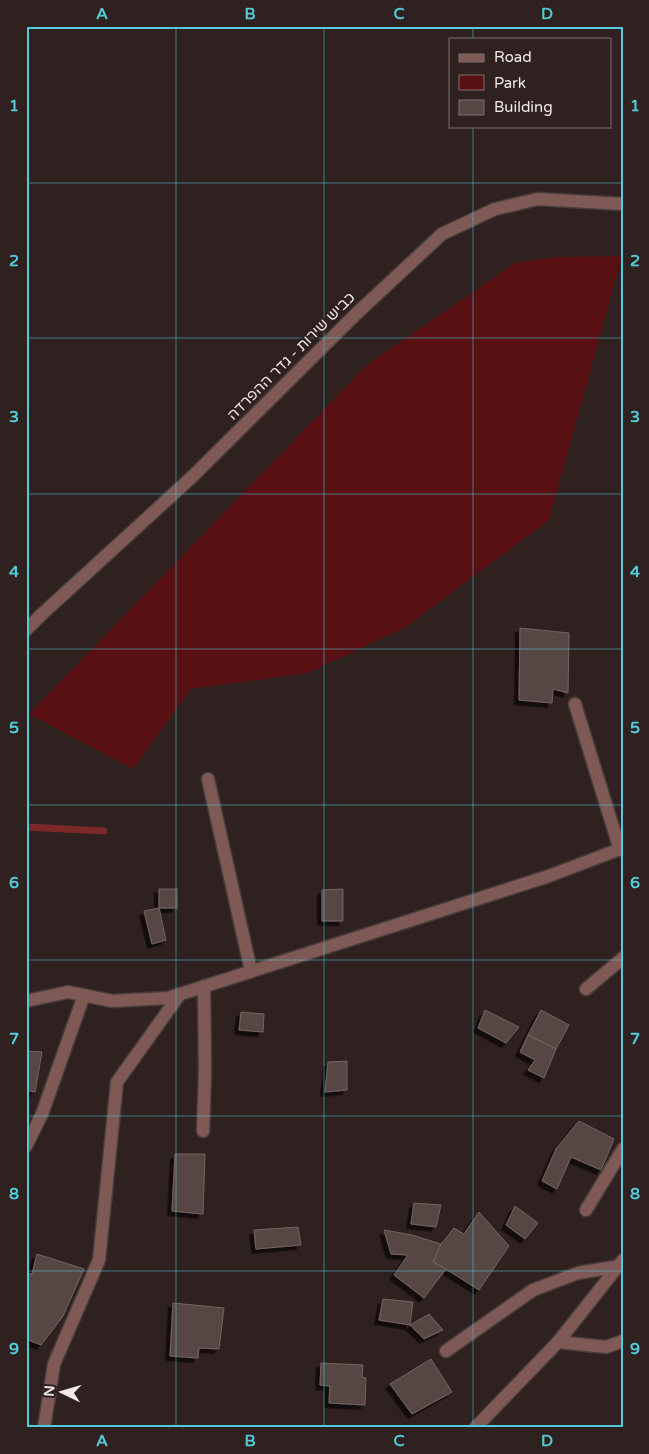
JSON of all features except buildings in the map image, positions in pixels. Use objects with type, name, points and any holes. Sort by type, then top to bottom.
[{"type":"street","name":"כביש שירות - גדר ההפרדה","points":[[26,630],[194,476],[356,314],[442,234],[495,209],[538,199],[623,204]]},
{"type":"street","points":[[26,1001],[68,992],[112,1001],[168,998],[546,878],[621,849],[575,704]]},
{"type":"street","points":[[208,779],[251,971]]},
{"type":"street","points":[[586,989],[623,958]]},
{"type":"street","points":[[203,1131],[205,1071],[204,986]]},
{"type":"street","points":[[44,1428],[54,1364],[100,1260],[116,1082],[180,994]]},
{"type":"street","points":[[26,1146],[42,1114],[84,996]]},
{"type":"street","points":[[586,1210],[623,1149]]},
{"type":"street","points":[[475,1428],[558,1342],[621,1264]]},
{"type":"street","points":[[446,1351],[533,1290],[578,1273],[621,1264]]},
{"type":"street","points":[[558,1342],[606,1347],[623,1341]]},
{"type":"green space","points":[[622,256],[549,520],[406,627],[308,673],[191,689],[133,769],[29,714],[367,365],[515,263],[555,257]]},
{"type":"waterway","points":[[26,827],[104,831]]}]
